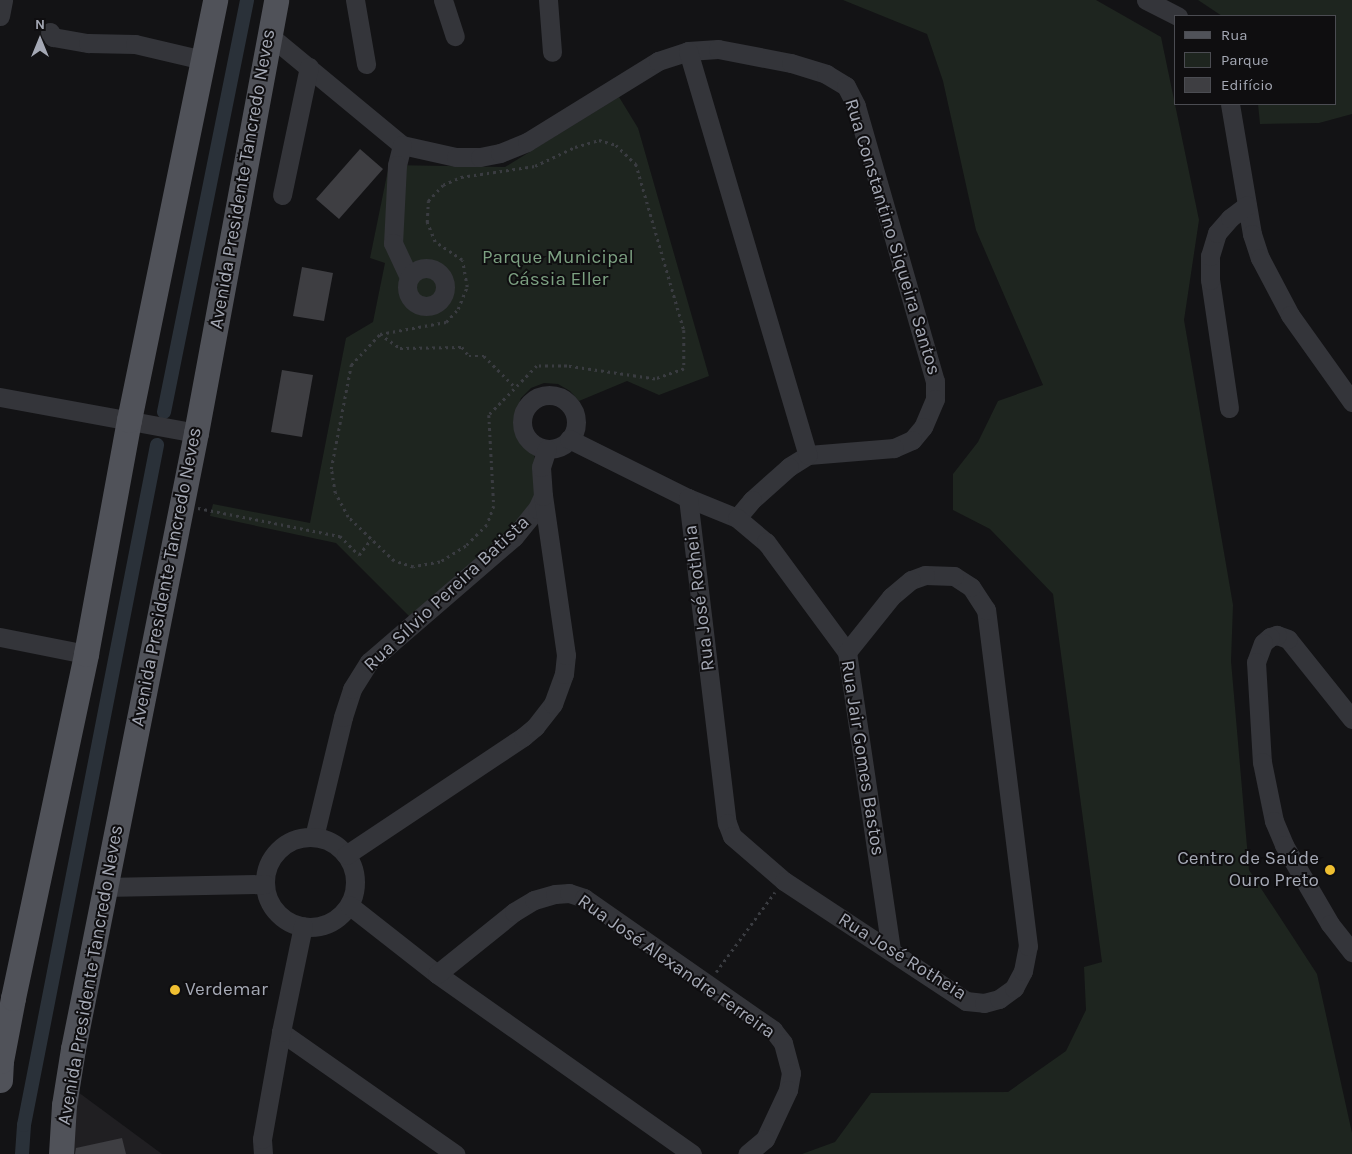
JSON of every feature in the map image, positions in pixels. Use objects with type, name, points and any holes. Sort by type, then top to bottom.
[{"type":"main road","points":[[0,1067],[6,994],[140,422],[215,0]]},
{"type":"main road","name":"Avenida Presidente Tancredo Neves","points":[[61,1154],[64,1104],[73,1049],[196,433],[276,0]]},
{"type":"street","points":[[0,16],[3,0]]},
{"type":"street","points":[[355,0],[366,64]]},
{"type":"street","points":[[443,0],[455,36]]},
{"type":"street","points":[[548,0],[552,52]]},
{"type":"street","points":[[1146,0],[1176,15]]},
{"type":"street","points":[[50,32],[53,37],[88,43],[135,44],[203,60]]},
{"type":"street","name":"Rua Constantino Siqueira Santos","points":[[269,35],[402,145],[456,157],[480,157],[500,154],[527,142],[658,61],[688,51],[718,50],[791,63],[826,74],[846,86],[856,106],[935,382],[934,399],[923,427],[912,440],[894,448],[808,456],[789,467],[752,500],[737,518]]},
{"type":"street","points":[[688,51],[808,456]]},
{"type":"street","points":[[282,195],[299,124],[309,67]]},
{"type":"street","points":[[1230,105],[1252,234],[1264,266],[1290,315],[1352,402]]},
{"type":"street","points":[[402,145],[397,165],[393,242],[409,277]]},
{"type":"street","points":[[1229,408],[1210,280],[1210,256],[1217,234],[1230,218],[1247,205]]},
{"type":"street","points":[[554,395],[564,400],[572,408],[575,418],[575,429],[569,439],[559,446],[547,448],[536,446],[528,439],[522,429],[522,418],[525,408],[538,397],[554,395]]},
{"type":"street","points":[[0,397],[196,433]]},
{"type":"street","name":"Rua Jair Gomes Bastos","points":[[569,439],[688,498],[737,518],[766,542],[847,652],[891,951]]},
{"type":"street","points":[[346,855],[535,728],[553,704],[564,674],[566,655],[542,496],[541,467],[547,448]]},
{"type":"street","name":"Rua Sílvio Pereira Batista","points":[[314,837],[343,717],[352,690],[369,662],[514,537],[537,509],[542,496]]},
{"type":"street","name":"Rua José Rotheia","points":[[688,498],[727,823],[732,836],[741,846],[784,881],[966,1001],[984,1003],[999,999],[1014,988],[1023,971],[1028,946],[986,610],[971,587],[954,576],[924,575],[912,580],[891,597],[847,652]]},
{"type":"street","points":[[514,537],[528,535],[539,539],[551,551]]},
{"type":"street","points":[[1352,719],[1291,641],[1284,636],[1270,637],[1259,651],[1256,662],[1262,762],[1268,799],[1284,845],[1330,924],[1352,952]]},
{"type":"street","points":[[0,637],[86,654]]},
{"type":"street","points":[[314,837],[326,840],[346,855],[355,879],[354,892],[349,904],[337,918],[321,925],[303,926],[281,916],[267,896],[265,884],[266,869],[285,844],[299,838],[314,837]]},
{"type":"street","points":[[104,887],[265,884]]},
{"type":"street","name":"Rua José Alexandre Ferreira","points":[[437,974],[514,912],[534,900],[570,893],[584,898],[773,1030],[783,1043],[791,1073],[788,1090],[765,1140],[747,1154]]},
{"type":"street","points":[[349,904],[437,974],[692,1154]]},
{"type":"street","points":[[263,1154],[262,1139],[281,1032],[303,926]]},
{"type":"street","points":[[281,1032],[455,1154]]},
{"type":"path","points":[[600,140],[616,145],[636,164],[684,330],[684,369],[655,379],[568,366],[538,366],[516,388],[489,415],[494,506],[487,525],[466,546],[440,562],[413,567],[394,561],[348,517],[335,492],[331,469],[351,365],[380,334],[446,322],[458,309],[467,287],[462,260],[435,242],[427,222],[428,201],[443,185],[461,176],[535,166],[575,147],[600,140]]},
{"type":"path","points":[[380,334],[400,348],[462,347],[469,356],[484,356],[516,388]]},
{"type":"path","points":[[211,512],[340,536],[359,555],[371,539]]},
{"type":"path","points":[[706,984],[784,881]]},
{"type":"shaded area","points":[[78,1092],[162,1154],[72,1154]]},
{"type":"green space","points":[[843,0],[1096,0],[1161,37],[1199,220],[1184,320],[1233,605],[1231,661],[1249,870],[1317,974],[1352,1133],[1352,1154],[802,1154],[835,1142],[871,1093],[1008,1092],[1066,1051],[1086,1010],[1084,967],[1102,962],[1053,594],[990,529],[953,510],[953,474],[978,442],[998,401],[1043,385],[976,230],[943,81],[927,34]]},
{"type":"green space","points":[[1198,0],[1352,0],[1352,114],[1319,123],[1260,124],[1258,105],[1337,105],[1337,15],[1220,15]]},
{"type":"green space","name":"Parque Municipal Cássia Eller","points":[[619,97],[638,128],[709,376],[659,395],[627,381],[579,401],[570,391],[558,384],[544,383],[531,388],[521,398],[516,411],[516,425],[534,453],[539,493],[530,510],[410,617],[336,543],[210,516],[213,504],[310,523],[346,338],[373,322],[385,263],[370,258],[389,165],[505,167]]},
{"type":"building","points":[[360,149],[383,169],[339,219],[316,199]]},
{"type":"building","points":[[302,267],[333,273],[324,321],[293,316]]},
{"type":"building","points":[[282,370],[313,375],[302,437],[271,432]]},
{"type":"building","points":[[122,1138],[126,1154],[75,1154],[76,1148]]},
{"type":"waterway","points":[[164,412],[247,0]]},
{"type":"waterway","points":[[22,1154],[24,1125],[157,445]]},
{"type":"place","name":"Centro de Saúde Ouro Preto","points":[[1330,870]]},
{"type":"place","name":"Verdemar","points":[[175,990]]}]
